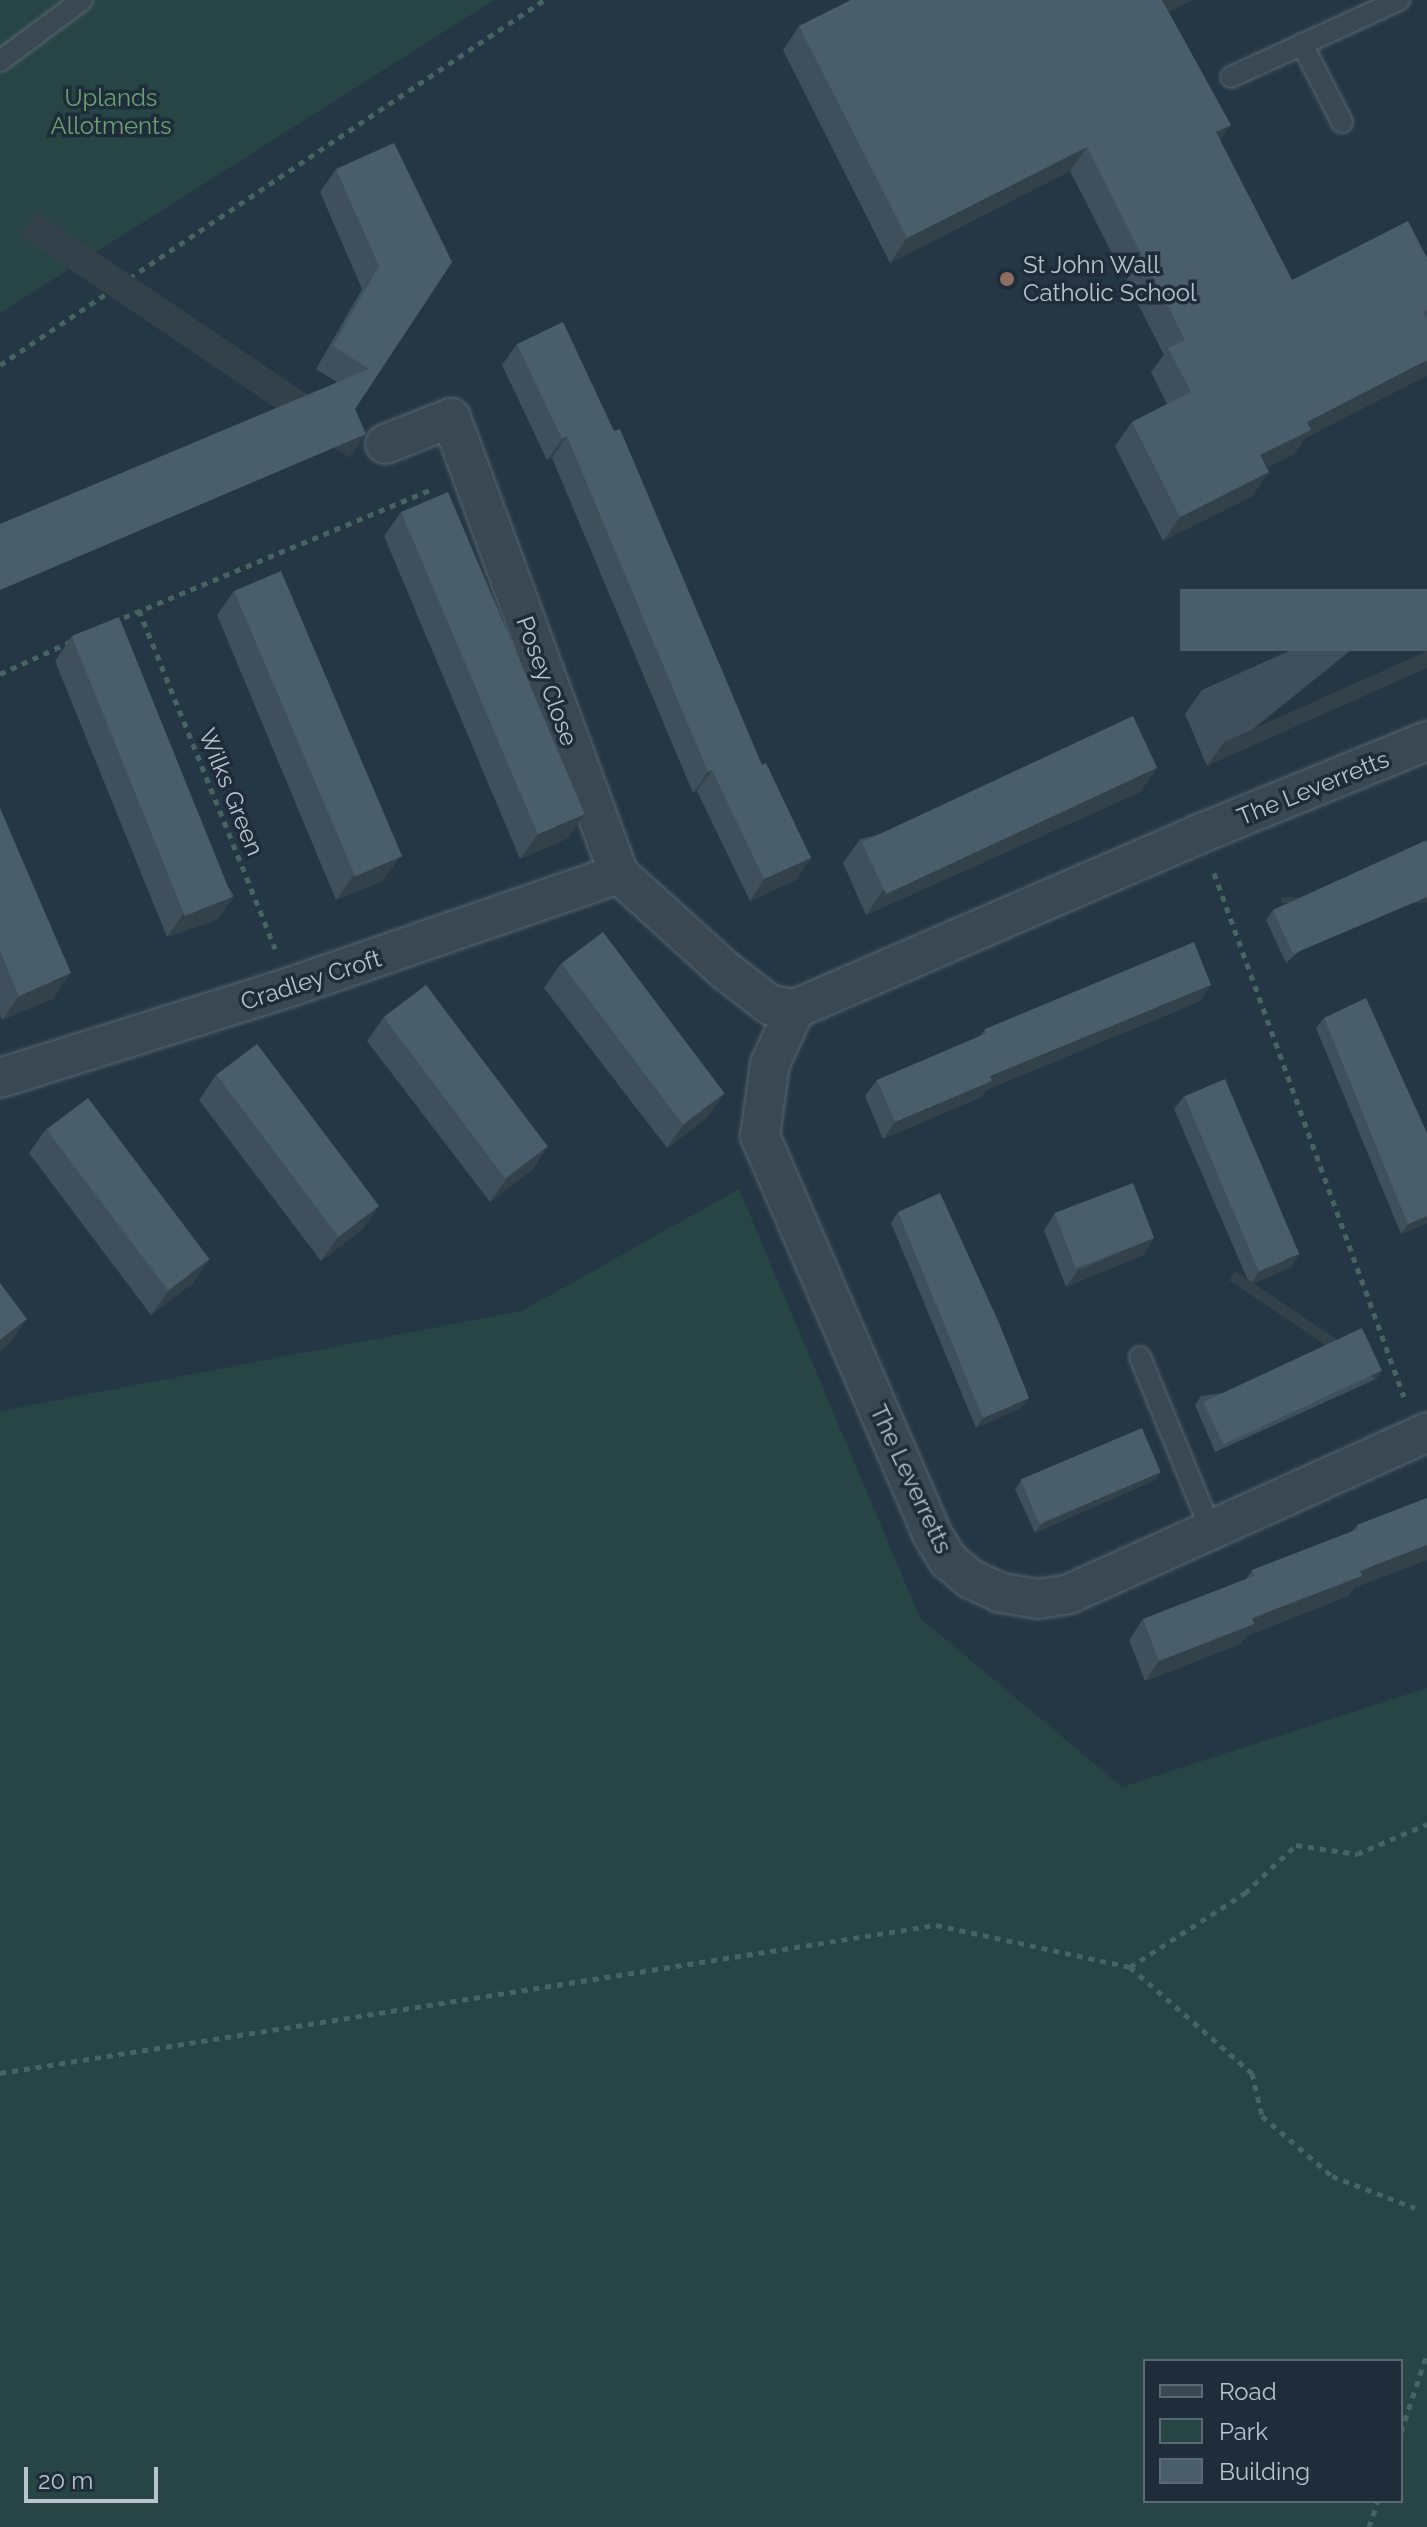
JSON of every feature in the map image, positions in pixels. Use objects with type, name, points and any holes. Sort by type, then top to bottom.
[{"type":"street","name":"Posey Close","points":[[385,444],[451,418],[619,874],[726,971],[770,1005],[795,1009]]},
{"type":"street","name":"The Leverretts","points":[[1422,1434],[1069,1594],[1038,1599],[1001,1593],[971,1579],[948,1560],[931,1532],[760,1136],[770,1064],[795,1009],[1199,834],[1427,741]]},
{"type":"street","name":"Cradley Croft","points":[[0,1078],[290,987],[619,874]]},
{"type":"lane","points":[[0,61],[82,0]]},
{"type":"lane","points":[[1231,77],[1399,0]]},
{"type":"lane","points":[[1302,44],[1342,122]]},
{"type":"lane","points":[[1140,1357],[1211,1530]]},
{"type":"path","points":[[0,365],[544,0]]},
{"type":"path","points":[[112,623],[471,475]]},
{"type":"path","name":"Wilks Green","points":[[139,610],[290,987]]},
{"type":"path","points":[[0,674],[84,636]]},
{"type":"path","points":[[1199,834],[1422,1434]]},
{"type":"path","points":[[1130,1967],[1245,1893],[1296,1845],[1357,1854],[1427,1824]]},
{"type":"path","points":[[0,2073],[936,1925],[1130,1967],[1252,2073],[1262,2116],[1332,2176],[1415,2208]]},
{"type":"path","points":[[1403,2426],[1427,2354]]},
{"type":"path","points":[[1369,2527],[1377,2503]]},
{"type":"green space","name":"Uplands Allotments","points":[[0,0],[494,0],[0,313]]},
{"type":"green space","points":[[739,1189],[920,1618],[1122,1787],[1427,1688],[1427,2527],[0,2527],[0,1411],[522,1311]]},
{"type":"building","points":[[851,0],[1162,0],[1231,125],[1216,132],[1292,280],[1408,221],[1427,258],[1427,310],[1423,312],[1427,320],[1427,360],[1307,422],[1311,430],[1260,455],[1269,472],[1180,517],[1132,422],[1191,392],[1168,348],[1185,340],[1087,147],[907,238],[799,26]]},
{"type":"building","points":[[394,143],[452,262],[355,409],[366,434],[0,590],[0,524],[369,369],[333,346],[379,266],[336,169]]},
{"type":"building","points":[[563,322],[614,431],[620,429],[762,765],[766,763],[811,858],[764,879],[712,770],[708,772],[567,436],[562,439],[517,344]]},
{"type":"building","points":[[448,492],[585,814],[538,834],[401,512]]},
{"type":"building","points":[[281,571],[402,856],[355,876],[234,591]]},
{"type":"building","points":[[1180,589],[1427,589],[1427,651],[1180,651]]},
{"type":"building","points":[[119,617],[232,897],[185,916],[72,636]]},
{"type":"building","points":[[1133,716],[1157,768],[886,894],[862,842]]},
{"type":"building","points":[[0,808],[71,973],[19,996],[0,951]]},
{"type":"building","points":[[1427,840],[1427,897],[1293,954],[1273,910]]},
{"type":"building","points":[[603,932],[725,1093],[683,1125],[561,963]]},
{"type":"building","points":[[1194,942],[1211,985],[990,1076],[992,1081],[895,1122],[877,1080],[987,1033],[985,1029]]},
{"type":"building","points":[[426,985],[548,1146],[505,1178],[384,1017]]},
{"type":"building","points":[[1366,998],[1427,1133],[1427,1216],[1408,1224],[1324,1018]]},
{"type":"building","points":[[257,1044],[379,1206],[338,1237],[216,1075]]},
{"type":"building","points":[[1225,1079],[1299,1254],[1259,1271],[1184,1096]]},
{"type":"building","points":[[88,1098],[210,1259],[168,1291],[46,1129]]},
{"type":"building","points":[[1133,1183],[1154,1238],[1076,1268],[1055,1213]]},
{"type":"building","points":[[940,1193],[1029,1398],[983,1418],[898,1212]]},
{"type":"building","points":[[0,1283],[27,1319],[0,1340]]},
{"type":"building","points":[[1362,1328],[1382,1371],[1223,1445],[1203,1402]]},
{"type":"building","points":[[1142,1428],[1161,1472],[1039,1524],[1020,1480]]},
{"type":"building","points":[[1427,1498],[1427,1545],[1360,1571],[1362,1576],[1252,1618],[1254,1624],[1159,1661],[1143,1619],[1254,1576],[1252,1570],[1358,1529],[1357,1525]]},
{"type":"place","name":"St John Wall Catholic School","points":[[1007,279]]}]
